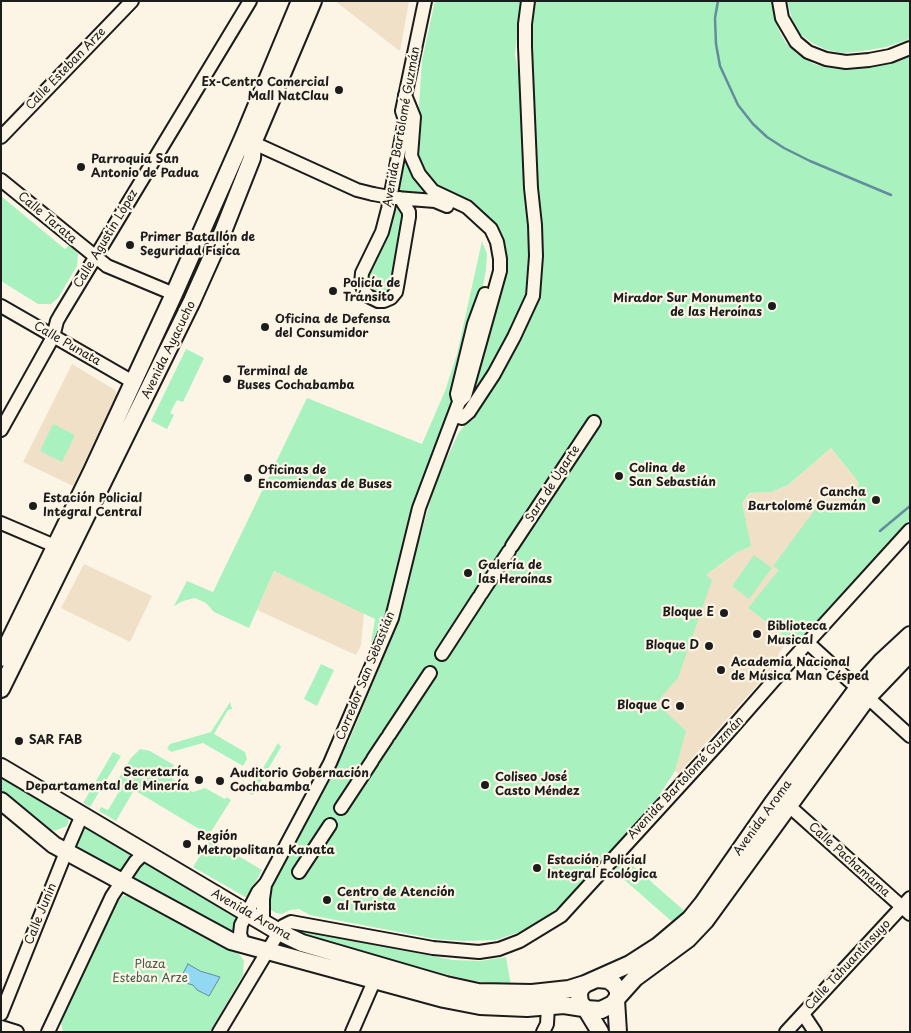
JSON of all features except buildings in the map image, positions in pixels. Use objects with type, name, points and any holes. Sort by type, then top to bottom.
[{"type":"main road","name":"Avenida Ayacucho","points":[[1,658],[62,549],[192,301],[222,234],[252,158],[248,141],[300,1]]},
{"type":"main road","name":"Avenida Ayacucho","points":[[1,689],[133,382],[314,1]]},
{"type":"main road","name":"Avenida Aroma","points":[[617,998],[635,978],[688,939],[705,921],[788,805],[882,661],[910,635]]},
{"type":"main road","name":"Avenida Aroma","points":[[1,767],[290,939],[478,992],[532,994],[569,989],[630,964],[658,946],[690,919],[772,804],[862,693],[910,653]]},
{"type":"main road","name":"Avenida Aroma","points":[[1,801],[41,836],[66,852],[222,937],[244,945],[444,999],[480,1006],[584,1008]]},
{"type":"main road","points":[[600,1032],[578,995],[580,990],[592,981],[608,980],[618,990],[616,1017],[618,1032]]},
{"type":"main road","points":[[584,1008],[601,1010],[609,1007],[617,998]]},
{"type":"street","name":"Calle Esteban Arze","points":[[1,137],[132,1]]},
{"type":"street","name":"Calle Agustín López","points":[[1,430],[53,337],[57,321],[250,1]]},
{"type":"street","name":"Avenida Bartolomé Guzmán","points":[[398,198],[409,217],[397,287],[396,292],[391,298],[378,301],[368,296],[364,291],[361,284],[362,273],[382,232],[388,209],[405,120],[402,111],[425,1]]},
{"type":"street","points":[[454,416],[462,418],[468,412],[494,374],[514,338],[533,296],[536,256],[525,47],[528,1]]},
{"type":"street","points":[[779,1],[782,18],[796,42],[808,52],[826,59],[846,62],[869,60],[890,56],[910,48]]},
{"type":"street","name":"Corredor San Sebastián","points":[[244,945],[240,929],[258,892],[266,883],[330,763],[392,618],[419,508],[459,402],[465,396],[500,271],[497,242],[491,229],[467,207],[433,191],[419,174],[411,156],[414,117],[406,95]]},
{"type":"street","name":"Corredor San Sebastián","points":[[248,141],[349,187],[398,198],[435,201],[463,214],[476,223],[485,235],[491,250],[492,262],[489,279],[474,324],[459,385],[457,394],[459,402]]},
{"type":"street","name":"Calle Tarata","points":[[1,180],[106,266],[174,294]]},
{"type":"street","name":"Calle Punata","points":[[1,306],[133,382]]},
{"type":"street","name":"Sara de Ugarte","points":[[299,872],[594,422]]},
{"type":"street","points":[[1,523],[62,549]]},
{"type":"street","name":"Avenida Bartolomé Guzmán","points":[[279,932],[283,926],[291,922],[298,922],[432,948],[479,952],[499,949],[520,941],[547,926],[561,916],[579,898],[616,854],[908,534]]},
{"type":"street","points":[[808,643],[910,736]]},
{"type":"street","name":"Calle Pachamama","points":[[788,805],[907,906]]},
{"type":"street","name":"Calle Junín","points":[[1,1014],[82,815]]},
{"type":"street","points":[[48,1032],[112,896],[135,862],[145,852]]},
{"type":"street","name":"Corredor San Sebastián","points":[[263,922],[263,898],[266,883]]},
{"type":"street","name":"Calle Tahuantinsuyo","points":[[786,1032],[907,906]]},
{"type":"street","points":[[218,1032],[279,932]]},
{"type":"street","points":[[352,1032],[375,979]]},
{"type":"street","points":[[543,1032],[547,1024],[548,1006]]},
{"type":"street","points":[[803,1014],[815,1032]]},
{"type":"street","points":[[1,1027],[17,1032]]},
{"type":"shaded area","points":[[335,1],[409,1],[400,51],[397,49]]},
{"type":"shaded area","points":[[72,364],[115,390],[117,395],[73,486],[23,462]]},
{"type":"shaded area","points":[[831,448],[859,483],[848,507],[748,608],[789,640],[779,653],[776,664],[678,774],[645,711],[706,575],[736,553],[750,546],[742,503],[751,493],[772,492],[788,485]]},
{"type":"shaded area","points":[[84,564],[152,596],[130,642],[61,608]]},
{"type":"shaded area","points":[[274,571],[364,613],[361,645],[356,655],[257,610]]},
{"type":"green space","points":[[435,1],[521,1],[515,55],[524,102],[532,238],[531,287],[525,305],[493,366],[467,407],[484,338],[501,241],[432,185],[418,159],[417,138],[422,60]]},
{"type":"green space","name":"Colina de San Sebastián","points":[[533,1],[772,1],[779,31],[786,43],[797,54],[814,64],[830,68],[847,69],[891,63],[910,56],[910,519],[796,645],[748,608],[779,570],[773,566],[817,507],[826,500],[843,508],[848,507],[859,483],[831,448],[788,485],[772,492],[750,493],[742,503],[751,546],[736,553],[706,575],[712,580],[678,678],[656,703],[686,731],[675,771],[651,808],[582,884],[561,905],[544,918],[519,932],[496,940],[463,941],[435,939],[310,915],[299,909],[290,910],[282,914],[276,913],[271,910],[268,902],[271,889],[349,741],[398,623],[436,482],[458,434],[496,382],[519,342],[539,294],[529,37]]},
{"type":"green space","points":[[787,1],[910,1],[910,39],[886,47],[863,51],[843,53],[827,50],[812,43],[799,33],[792,19]]},
{"type":"green space","points":[[410,123],[407,156],[432,196],[396,190]]},
{"type":"green space","points":[[1,196],[65,249],[71,244],[78,254],[77,266],[58,298],[51,304],[38,304],[1,281]]},
{"type":"green space","points":[[393,206],[398,207],[404,212],[390,291],[382,296],[369,290],[368,276]]},
{"type":"green space","points":[[482,241],[487,254],[486,270],[481,296],[473,314],[452,404],[413,506],[385,621],[371,643],[375,619],[274,571],[249,628],[214,612],[206,603],[195,598],[174,606],[187,581],[213,592],[307,398],[422,444],[445,391],[457,354]]},
{"type":"green space","points":[[186,349],[204,358],[183,402],[177,400],[170,413],[174,415],[167,429],[151,421]]},
{"type":"green space","points":[[53,424],[75,435],[62,462],[40,451]]},
{"type":"green space","points":[[754,555],[772,568],[749,599],[732,586]]},
{"type":"green space","points":[[321,664],[334,670],[317,706],[304,699]]},
{"type":"green space","points":[[230,702],[232,709],[228,710],[214,734],[245,752],[247,759],[243,766],[203,743],[172,752],[167,749],[170,744],[211,732]]},
{"type":"green space","points":[[278,743],[281,747],[253,795],[248,793]]},
{"type":"green space","points":[[140,749],[150,751],[174,765],[168,776],[193,792],[205,788],[225,799],[227,797],[231,800],[209,835],[134,790],[116,821],[99,811],[101,807],[108,810],[120,790],[114,786],[131,758]]},
{"type":"green space","points":[[113,752],[121,756],[90,807],[83,803]]},
{"type":"green space","points":[[1,772],[70,816],[67,826],[48,831],[1,791]]},
{"type":"green space","points":[[85,825],[136,853],[121,873],[73,847],[82,826]]},
{"type":"green space","points":[[210,839],[262,870],[247,898],[193,867]]},
{"type":"green space","points":[[623,857],[688,914],[677,926],[612,869]]},
{"type":"green space","points":[[145,860],[240,915],[235,935],[132,879],[131,877],[138,864]]},
{"type":"green space","name":"Plaza Esteban Arze","points":[[136,895],[240,955],[244,961],[243,975],[210,1032],[63,1032],[60,1018],[118,901],[123,896]]},
{"type":"green space","points":[[299,930],[453,960],[480,961],[506,957],[511,985],[474,981],[440,973],[302,935],[297,932]]},
{"type":"water","points":[[188,964],[200,971],[220,977],[209,996],[180,979]]},
{"type":"waterway","points":[[718,1],[715,18],[716,44],[720,66],[738,105],[753,124],[767,137],[784,148],[891,195]]},
{"type":"waterway","points":[[880,531],[910,506]]},
{"type":"place","name":"Ex-Centro Comercial Mall NatClau","points":[[339,90]]},
{"type":"place","name":"Parroquia San Antonio de Padua","points":[[81,167]]},
{"type":"place","name":"Primer Batallón de Seguridad Física","points":[[130,245]]},
{"type":"place","name":"Policía de Tránsito","points":[[333,291]]},
{"type":"place","name":"Mirador Sur Monumento de las Heroínas","points":[[772,306]]},
{"type":"place","name":"Oficina de Defensa del Consumidor","points":[[265,327]]},
{"type":"place","name":"Terminal de Buses Cochabamba","points":[[227,379]]},
{"type":"place","name":"Colina de San Sebastián","points":[[619,476]]},
{"type":"place","name":"Oficinas de Encomiendas de Buses","points":[[248,478]]},
{"type":"place","name":"Cancha Bartolomé Guzmán","points":[[876,500]]},
{"type":"place","name":"Estación Policial Integral Central","points":[[33,506]]},
{"type":"place","name":"Galería de las Heroínas","points":[[468,573]]},
{"type":"place","name":"Bloque E","points":[[724,613]]},
{"type":"place","name":"Biblioteca Musical","points":[[757,634]]},
{"type":"place","name":"Bloque D","points":[[709,646]]},
{"type":"place","name":"Academia Nacional de Música Man Césped","points":[[721,670]]},
{"type":"place","name":"Bloque C","points":[[680,706]]},
{"type":"place","name":"SAR FAB","points":[[19,741]]},
{"type":"place","name":"Secretaría Departamental de Minería","points":[[199,780]]},
{"type":"place","name":"Auditorio Gobernación Cochabamba","points":[[220,781]]},
{"type":"place","name":"Coliseo José Casto Méndez","points":[[485,785]]},
{"type":"place","name":"Región Metropolitana Kanata","points":[[187,844]]},
{"type":"place","name":"Estación Policial Integral Ecológica","points":[[537,868]]},
{"type":"place","name":"Centro de Atención al Turista","points":[[327,900]]}]
